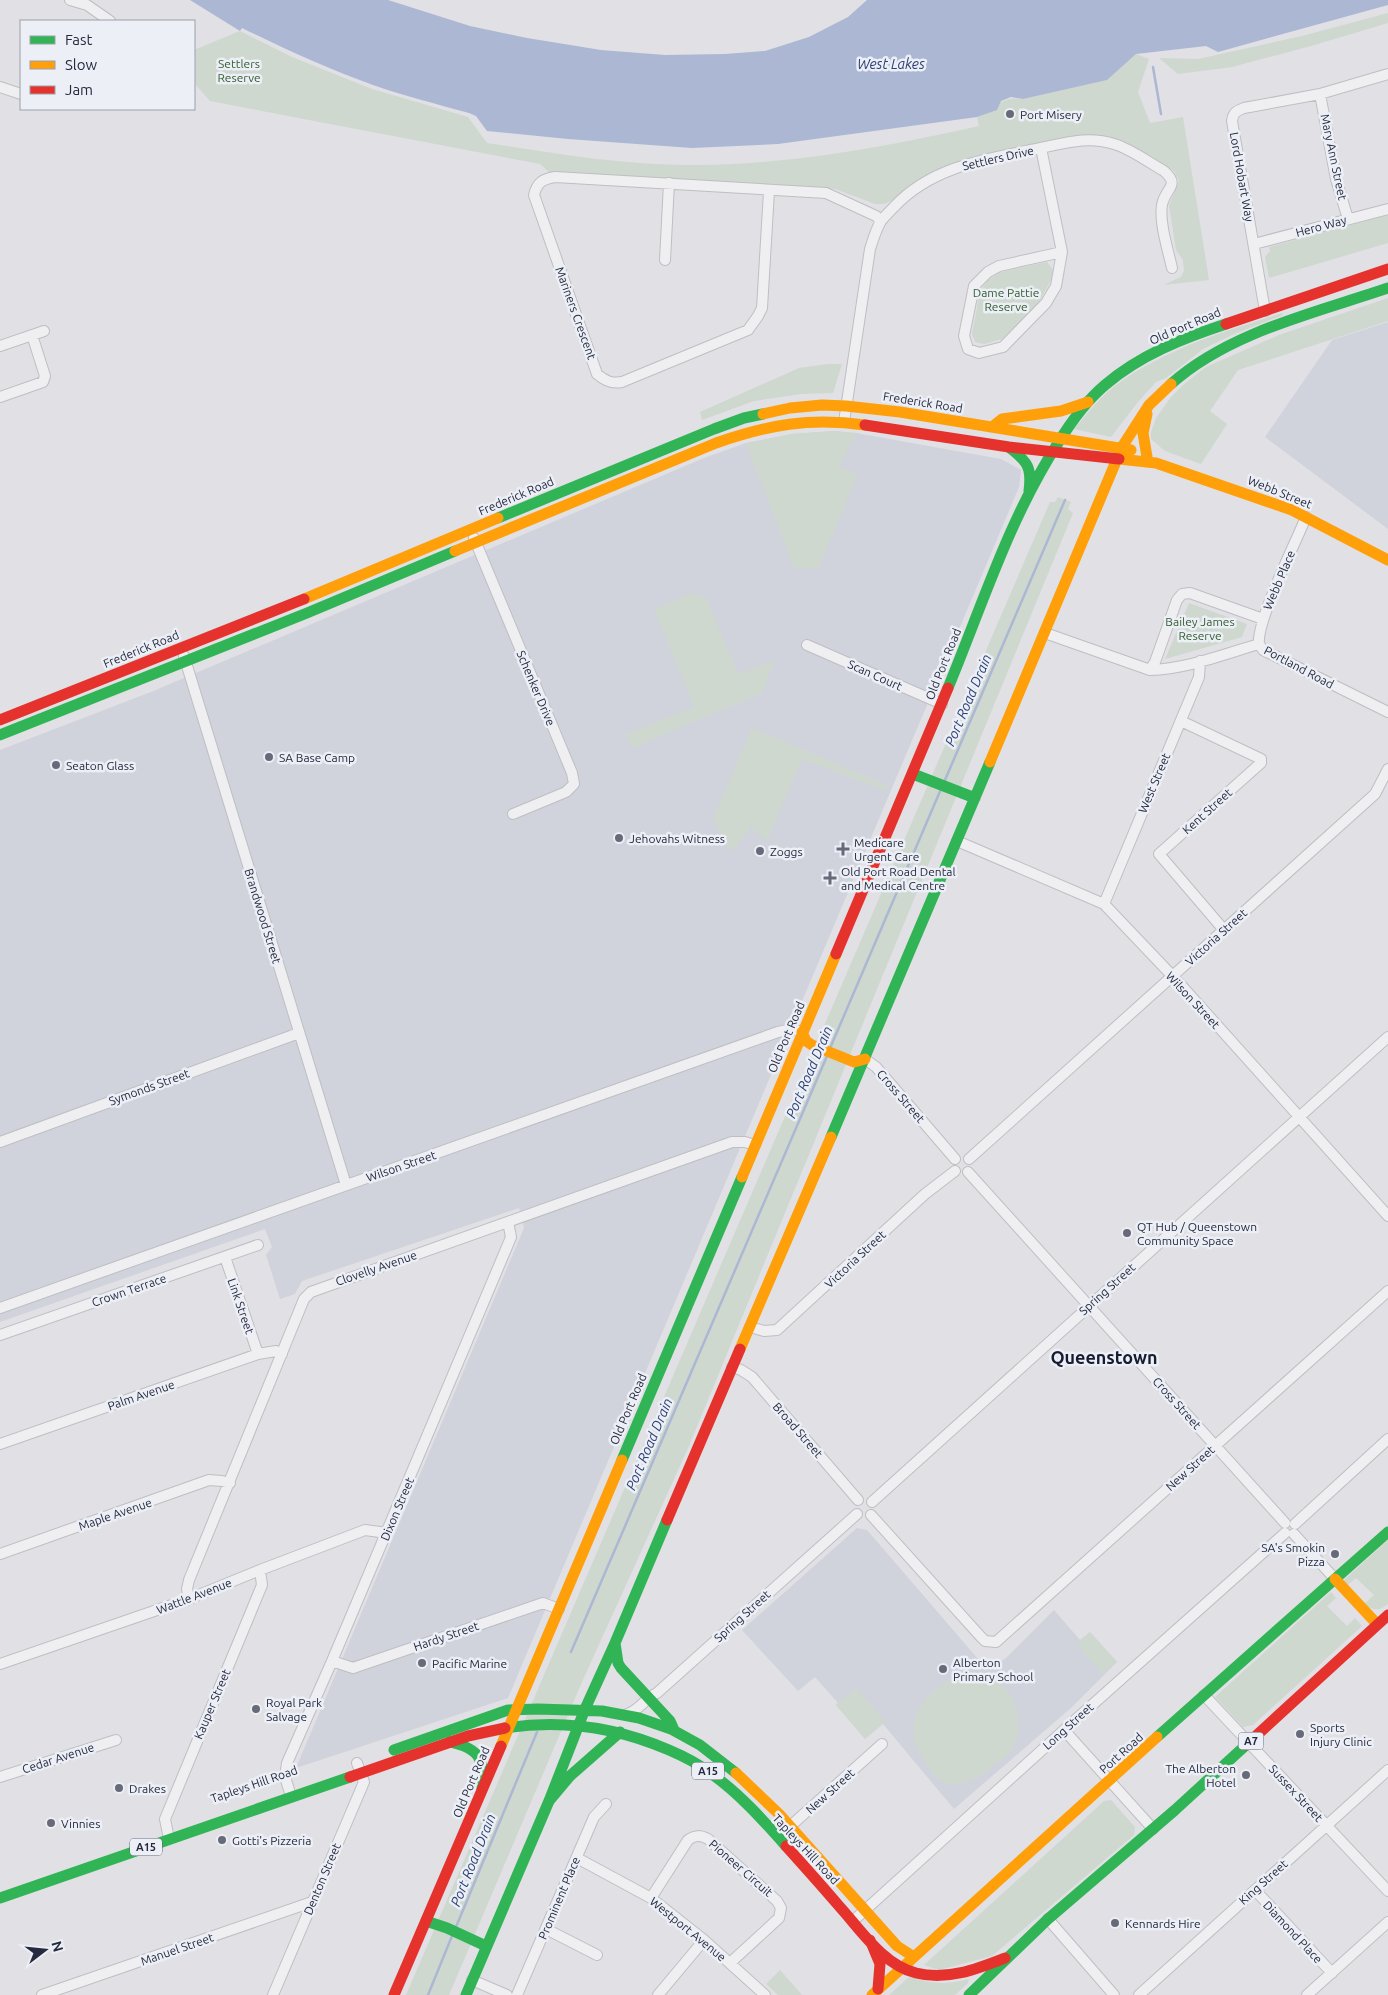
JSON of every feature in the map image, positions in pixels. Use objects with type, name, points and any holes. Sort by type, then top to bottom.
[{"type":"main road","name":"Old Port Road","points":[[394,1995],[518,1708],[802,1032],[913,774],[994,574],[1028,497],[1061,439],[1088,402],[1124,371],[1152,354],[1182,340],[1388,268]]},
{"type":"main road","points":[[466,1995],[549,1802],[585,1709],[615,1643],[1046,633],[1115,452],[1149,405],[1206,357],[1246,336],[1388,288]]},
{"type":"main road","points":[[992,427],[1002,419],[1061,411],[1088,402]]},
{"type":"main road","name":"Frederick Road","points":[[0,720],[744,418],[790,408],[822,405],[846,406],[992,427],[1061,439],[1115,452]]},
{"type":"main road","points":[[1149,405],[1143,433],[1152,460]]},
{"type":"main road","points":[[0,735],[186,661],[694,452],[745,433],[776,426],[808,422],[844,422],[1053,453],[1115,452]]},
{"type":"main road","points":[[1009,447],[1025,460],[1032,474],[1028,497]]},
{"type":"main road","name":"Webb Street","points":[[1115,452],[1152,460],[1292,510],[1388,560]]},
{"type":"main road","points":[[913,774],[975,798]]},
{"type":"main road","points":[[802,1032],[806,1040],[812,1045],[851,1062],[864,1059]]},
{"type":"main road","name":"Port Road","points":[[875,1992],[1388,1532]]},
{"type":"main road","points":[[1335,1579],[1377,1624]]},
{"type":"main road","name":"A7","points":[[971,1994],[1048,1919],[1154,1829],[1388,1615]]},
{"type":"main road","points":[[615,1643],[618,1663],[670,1721],[674,1730]]},
{"type":"main road","name":"Tapleys Hill Road","points":[[0,1887],[167,1834],[290,1792],[359,1768],[500,1712],[518,1708]]},
{"type":"main road","name":"A15","points":[[518,1708],[585,1709]]},
{"type":"main road","name":"Tapleys Hill Road","points":[[585,1709],[627,1714],[649,1720],[674,1730],[719,1756],[790,1826],[902,1950],[914,1956]]},
{"type":"main road","name":"A15","points":[[510,1726],[542,1723],[579,1724]]},
{"type":"main road","name":"Tapleys Hill Road","points":[[579,1724],[620,1732],[665,1748],[709,1772],[730,1790],[778,1838],[870,1940],[901,1969],[933,1977],[943,1976],[970,1972],[1007,1957]]},
{"type":"main road","name":"Tapleys Hill Road","points":[[359,1768],[496,1728],[510,1726]]},
{"type":"main road","points":[[549,1802],[570,1776],[620,1732]]},
{"type":"main road","points":[[450,1742],[468,1746],[480,1756],[484,1774],[482,1789]]},
{"type":"main road","name":"Tapleys Hill Road","points":[[0,1898],[167,1834]]},
{"type":"main road","points":[[426,1921],[465,1935],[486,1946]]},
{"type":"main road","points":[[870,1940],[880,1957],[882,1966],[875,1992]]},
{"type":"street","points":[[70,0],[87,5],[109,20]]},
{"type":"street","name":"Lord Hobart Way","points":[[1265,310],[1232,115],[1244,108],[1320,94],[1388,74]]},
{"type":"street","points":[[0,87],[20,94]]},
{"type":"street","name":"Mary Ann Street","points":[[1320,94],[1336,179],[1348,219]]},
{"type":"street","name":"Settlers Drive","points":[[844,422],[870,249],[881,221],[906,195],[927,180],[948,170],[978,160],[1072,140],[1091,140],[1114,144],[1164,171],[1171,177],[1172,185],[1162,204],[1162,217],[1172,268]]},
{"type":"street","points":[[1041,148],[1062,252],[1056,286],[1046,303],[1004,347],[979,353],[968,349],[964,336],[974,286],[988,272],[999,266],[1062,252]]},
{"type":"street","name":"Mariners Crescent","points":[[769,191],[762,308],[748,330],[622,382],[608,382],[597,374],[536,203],[535,188],[546,178],[555,176],[769,191],[826,193],[876,216],[881,221]]},
{"type":"street","points":[[664,260],[669,183]]},
{"type":"street","name":"Hero Way","points":[[1254,244],[1388,209]]},
{"type":"street","points":[[0,346],[44,331]]},
{"type":"street","points":[[0,397],[43,382],[45,376],[32,335]]},
{"type":"street","name":"Webb Place","points":[[1259,644],[1258,637],[1263,619],[1306,517]]},
{"type":"street","name":"Schenker Drive","points":[[470,530],[572,773],[574,784],[566,792],[513,814]]},
{"type":"street","points":[[1150,670],[1177,600],[1182,594],[1190,593],[1263,619]]},
{"type":"street","name":"Portland Road","points":[[1046,633],[1150,670],[1162,670],[1200,661],[1259,644],[1263,650],[1388,712]]},
{"type":"street","name":"Scan Court","points":[[807,645],[942,704]]},
{"type":"street","name":"Brandwood Street","points":[[181,647],[346,1185]]},
{"type":"street","name":"West Street","points":[[1104,904],[1199,677],[1200,661]]},
{"type":"street","name":"Kent Street","points":[[1181,721],[1261,759],[1254,770],[1159,854],[1224,930]]},
{"type":"street","name":"Victoria Street","points":[[969,1159],[1376,794],[1388,769]]},
{"type":"street","name":"Wilson Street","points":[[957,841],[1104,904],[1172,976],[1388,1216]]},
{"type":"street","name":"Wilson Street","points":[[0,1308],[778,1032],[792,1029],[802,1032]]},
{"type":"street","name":"Symonds Street","points":[[0,1142],[299,1033]]},
{"type":"street","name":"Spring Street","points":[[872,1502],[1299,1116],[1388,1038]]},
{"type":"street","name":"Cross Street","points":[[864,1059],[876,1067],[955,1159]]},
{"type":"street","name":"Clovelly Avenue","points":[[189,1599],[187,1589],[189,1580],[230,1484],[304,1299],[311,1292],[732,1142],[745,1142],[755,1145]]},
{"type":"street","points":[[964,1156],[969,1159],[971,1166],[968,1172],[962,1174],[955,1171],[953,1166],[955,1159],[964,1156]]},
{"type":"street","name":"Victoria Street","points":[[750,1327],[764,1331],[777,1330],[925,1194],[955,1171]]},
{"type":"street","name":"Cross Street","points":[[968,1172],[1335,1579]]},
{"type":"street","name":"Dixon Street","points":[[290,1792],[285,1776],[287,1763],[387,1533],[509,1242],[511,1237],[508,1222]]},
{"type":"street","name":"Crown Terrace","points":[[0,1335],[258,1245]]},
{"type":"street","name":"Link Street","points":[[225,1257],[258,1354]]},
{"type":"street","name":"New Street","points":[[871,1515],[985,1641],[991,1643],[1000,1640],[1388,1291]]},
{"type":"street","name":"Palm Avenue","points":[[0,1444],[258,1354],[276,1351],[282,1354]]},
{"type":"street","name":"Broad Street","points":[[732,1367],[752,1377],[858,1500]]},
{"type":"street","name":"Long Street","points":[[853,1921],[1388,1439]]},
{"type":"street","name":"Maple Avenue","points":[[0,1554],[209,1480],[230,1484]]},
{"type":"street","points":[[866,1498],[872,1502],[874,1508],[871,1515],[865,1518],[856,1514],[854,1508],[858,1500],[866,1498]]},
{"type":"street","name":"Spring Street","points":[[627,1714],[638,1708],[648,1697],[656,1693],[856,1514]]},
{"type":"street","name":"Wattle Avenue","points":[[0,1664],[189,1599],[365,1530],[387,1533]]},
{"type":"street","name":"Kauper Street","points":[[167,1834],[165,1819],[262,1585],[260,1570]]},
{"type":"street","name":"Hardy Street","points":[[332,1661],[353,1668],[543,1603],[560,1609]]},
{"type":"street","name":"Sussex Street","points":[[1204,1695],[1388,1891]]},
{"type":"street","points":[[1064,1730],[1154,1829]]},
{"type":"street","name":"Cedar Avenue","points":[[0,1777],[116,1740]]},
{"type":"street","name":"New Street","points":[[778,1838],[882,1744]]},
{"type":"street","name":"Denton Street","points":[[273,1995],[364,1782],[359,1768]]},
{"type":"street","name":"King Street","points":[[1139,1995],[1388,1770]]},
{"type":"street","name":"Prominent Place","points":[[517,1995],[594,1817],[606,1804]]},
{"type":"street","name":"Pioneer Circuit","points":[[651,1898],[688,1840],[694,1836],[708,1839],[777,1901],[781,1908],[779,1918],[730,1963]]},
{"type":"street","name":"Westport Avenue","points":[[577,1858],[651,1898],[704,1940],[766,1995]]},
{"type":"street","name":"Diamond Place","points":[[1255,1890],[1332,1973]]},
{"type":"street","name":"Manuel Street","points":[[42,1995],[312,1902]]},
{"type":"street","points":[[1048,1919],[1114,1995]]},
{"type":"street","points":[[1307,1995],[1388,1922]]},
{"type":"street","points":[[546,1929],[596,1955]]},
{"type":"street","points":[[658,1995],[704,1940]]},
{"type":"street","points":[[472,1980],[507,1995]]},
{"type":"shaded area","points":[[1388,322],[1388,529],[1265,437],[1332,340]]},
{"type":"shaded area","points":[[834,431],[856,433],[1001,459],[1021,470],[1019,487],[508,1698],[296,1768],[524,1228],[519,1208],[302,1281],[295,1294],[280,1299],[266,1255],[272,1247],[265,1229],[0,1322],[0,750],[151,692],[704,458],[746,443],[792,434]]},
{"type":"shaded area","name":"Alberton Primary School","points":[[857,1528],[867,1530],[979,1660],[996,1663],[1005,1659],[1054,1610],[1080,1640],[1090,1632],[1117,1662],[1072,1707],[954,1809],[883,1724],[865,1739],[836,1705],[838,1703],[815,1677],[798,1691],[742,1630]]},
{"type":"green space","points":[[1388,13],[1388,23],[1232,67],[1178,74],[1159,58],[1198,59],[1302,36]]},
{"type":"green space","name":"Settlers Reserve","points":[[240,31],[292,57],[372,89],[468,117],[487,143],[609,160],[682,165],[720,165],[795,159],[905,142],[979,126],[977,117],[1003,102],[1106,80],[1136,54],[1149,59],[1138,92],[1150,123],[1183,117],[1209,280],[1163,285],[1181,277],[1184,271],[1183,260],[1176,250],[1169,205],[1179,181],[1174,171],[1121,142],[1105,137],[1077,136],[964,160],[933,172],[907,187],[892,201],[875,204],[835,189],[549,172],[540,164],[210,101],[195,84],[195,50]]},
{"type":"green space","points":[[1388,215],[1388,243],[1269,278],[1265,257],[1270,251],[1269,247]]},
{"type":"green space","name":"Dame Pattie Reserve","points":[[1047,262],[1053,270],[1051,280],[1038,304],[1002,339],[984,344],[975,342],[972,334],[980,291],[988,280],[1000,272]]},
{"type":"green space","points":[[1388,298],[1388,321],[1238,370],[1210,411],[1227,424],[1201,464],[1165,451],[1151,439],[1151,432],[1156,418],[1171,397],[1206,367],[1279,335]]},
{"type":"green space","points":[[1282,313],[1283,315],[1234,334],[1203,349],[1166,378],[1156,382],[1111,437],[1074,429],[1110,390],[1135,372],[1196,342]]},
{"type":"green space","points":[[842,364],[833,393],[801,394],[754,401],[702,420],[700,412],[799,368]]},
{"type":"green space","points":[[834,431],[856,433],[839,467],[857,476],[819,567],[795,570],[746,444],[792,434]]},
{"type":"green space","points":[[1058,497],[1071,502],[1068,509],[1073,513],[689,1446],[582,1682],[449,1995],[406,1995],[1050,502],[1055,502]]},
{"type":"green space","points":[[693,593],[706,598],[738,674],[775,660],[762,693],[632,748],[626,734],[694,707],[654,609]]},
{"type":"green space","name":"Bailey James Reserve","points":[[1189,603],[1247,624],[1242,637],[1165,659]]},
{"type":"green space","points":[[752,728],[889,786],[886,791],[802,759],[767,841],[751,827],[733,851],[725,844],[713,818]]},
{"type":"green space","points":[[1388,1540],[1388,1604],[1379,1609],[1373,1609],[1364,1604],[1374,1595],[1356,1578],[1346,1586],[1344,1580]]},
{"type":"green space","points":[[1331,1592],[1336,1598],[1327,1606],[1347,1626],[1355,1618],[1362,1626],[1253,1725],[1243,1727],[1215,1697]]},
{"type":"green space","points":[[1090,1632],[1117,1662],[1103,1674],[1077,1644]]},
{"type":"green space","points":[[959,1677],[986,1678],[997,1682],[1005,1688],[1016,1706],[1018,1728],[1016,1739],[1010,1752],[979,1775],[970,1780],[953,1784],[945,1783],[931,1771],[915,1743],[914,1731],[918,1711],[930,1694],[948,1681]]},
{"type":"green space","points":[[856,1688],[885,1721],[865,1739],[836,1705]]},
{"type":"green space","points":[[1111,1800],[1135,1827],[1134,1835],[992,1956],[939,1970],[924,1965],[1104,1801]]},
{"type":"green space","points":[[780,1970],[802,1995],[778,1995],[766,1984]]},
{"type":"green space","points":[[909,1977],[939,1983],[969,1979],[968,1983],[955,1995],[889,1995]]},
{"type":"water","name":"West Lakes","points":[[190,0],[388,0],[470,26],[527,38],[601,50],[665,55],[765,51],[809,37],[848,17],[867,0],[1388,0],[1388,5],[1218,52],[1206,46],[1136,54],[1107,80],[1023,99],[1011,97],[1001,101],[997,110],[977,117],[778,144],[692,148],[487,131],[476,116],[385,89],[340,72],[242,28],[240,31]]},
{"type":"waterway","name":"Port Road Drain","points":[[1153,67],[1161,114]]},
{"type":"waterway","name":"Port Road Drain","points":[[945,780],[1065,500]]},
{"type":"waterway","name":"Port Road Drain","points":[[831,1046],[941,789]]},
{"type":"waterway","name":"Port Road Drain","points":[[571,1652],[827,1056]]},
{"type":"waterway","name":"Port Road Drain","points":[[456,1927],[537,1732]]},
{"type":"waterway","name":"Port Road Drain","points":[[428,1995],[452,1936]]},
{"type":"traffic: fast","points":[[1171,384],[1194,366],[1246,337],[1388,288]]},
{"type":"traffic: fast","points":[[948,688],[997,563],[1025,502],[1058,443],[1079,412],[1091,398],[1118,374],[1147,356],[1194,335],[1226,324]]},
{"type":"traffic: fast","points":[[498,518],[714,429],[744,418],[763,414]]},
{"type":"traffic: fast","points":[[1010,448],[1021,457],[1027,466],[1030,477],[1029,491]]},
{"type":"traffic: fast","points":[[0,735],[307,613],[455,551]]},
{"type":"traffic: fast","points":[[831,1137],[990,762]]},
{"type":"traffic: fast","points":[[913,774],[975,798]]},
{"type":"traffic: fast","points":[[622,1460],[742,1177]]},
{"type":"traffic: fast","points":[[466,1995],[549,1801],[585,1709],[667,1520]]},
{"type":"traffic: fast","points":[[1157,1737],[1388,1532]]},
{"type":"traffic: fast","points":[[615,1643],[618,1663],[621,1668],[670,1721],[674,1730]]},
{"type":"traffic: fast","points":[[394,1750],[508,1710],[602,1711],[639,1718],[671,1729],[700,1745],[736,1773]]},
{"type":"traffic: fast","points":[[505,1728],[547,1724],[589,1727],[629,1736],[669,1750],[695,1763],[730,1788],[786,1846]]},
{"type":"traffic: fast","points":[[549,1801],[570,1776],[620,1732]]},
{"type":"traffic: fast","points":[[450,1742],[468,1748],[478,1757],[482,1770],[482,1789]]},
{"type":"traffic: fast","points":[[969,1995],[1048,1919],[1175,1810],[1246,1745]]},
{"type":"traffic: fast","points":[[0,1898],[350,1777]]},
{"type":"traffic: fast","points":[[426,1921],[447,1928],[486,1946]]},
{"type":"traffic: slow","points":[[990,762],[1122,447],[1149,405],[1171,384]]},
{"type":"traffic: slow","points":[[992,427],[1002,419],[1061,411],[1088,402]]},
{"type":"traffic: slow","points":[[763,414],[790,408],[822,405],[846,406],[900,412],[1131,450]]},
{"type":"traffic: slow","points":[[1147,414],[1143,433],[1147,457]]},
{"type":"traffic: slow","points":[[455,551],[716,443],[753,431],[807,422],[865,425]]},
{"type":"traffic: slow","points":[[1119,459],[1156,463],[1292,510],[1388,560]]},
{"type":"traffic: slow","points":[[304,599],[498,518]]},
{"type":"traffic: slow","points":[[742,1177],[836,954]]},
{"type":"traffic: slow","points":[[802,1032],[806,1041],[812,1045],[854,1062],[865,1059]]},
{"type":"traffic: slow","points":[[740,1349],[831,1137]]},
{"type":"traffic: slow","points":[[501,1746],[622,1460]]},
{"type":"traffic: slow","points":[[1335,1579],[1377,1624]]},
{"type":"traffic: slow","points":[[872,1995],[1157,1737]]},
{"type":"traffic: slow","points":[[736,1773],[779,1814],[897,1946],[914,1957]]},
{"type":"traffic: jam","points":[[1226,324],[1388,269]]},
{"type":"traffic: jam","points":[[865,425],[1009,447],[1119,459]]},
{"type":"traffic: jam","points":[[0,720],[304,599]]},
{"type":"traffic: jam","points":[[836,954],[948,688]]},
{"type":"traffic: jam","points":[[667,1520],[740,1349]]},
{"type":"traffic: jam","points":[[1246,1745],[1388,1615]]},
{"type":"traffic: jam","points":[[350,1777],[468,1736],[505,1728]]},
{"type":"traffic: jam","points":[[394,1995],[501,1746]]},
{"type":"traffic: jam","points":[[786,1846],[873,1945],[893,1963],[904,1969],[928,1975],[950,1975],[973,1970],[1005,1958]]},
{"type":"traffic: jam","points":[[870,1940],[880,1964],[878,1989]]},
{"type":"place","name":"Port Misery","points":[[1010,114]]},
{"type":"place","name":"SA Base Camp","points":[[269,757]]},
{"type":"place","name":"Seaton Glass","points":[[56,765]]},
{"type":"place","name":"Jehovahs Witness","points":[[619,838]]},
{"type":"place","name":"Medicare Urgent Care","points":[[843,849]]},
{"type":"place","name":"Zoggs","points":[[760,851]]},
{"type":"place","name":"Old Port Road Dental and Medical Centre","points":[[830,878]]},
{"type":"place","name":"QT Hub / Queenstown Community Space","points":[[1127,1233]]},
{"type":"place","name":"SA's Smokin Pizza","points":[[1335,1554]]},
{"type":"place","name":"Pacific Marine","points":[[422,1663]]},
{"type":"place","name":"Alberton Primary School","points":[[943,1669]]},
{"type":"place","name":"Royal Park Salvage","points":[[256,1709]]},
{"type":"place","name":"Sports Injury Clinic","points":[[1300,1734]]},
{"type":"place","name":"The Alberton Hotel","points":[[1246,1775]]},
{"type":"place","name":"Drakes","points":[[119,1788]]},
{"type":"place","name":"Vinnies","points":[[51,1823]]},
{"type":"place","name":"Gotti's Pizzeria","points":[[222,1840]]},
{"type":"place","name":"Kennards Hire","points":[[1115,1923]]},
{"type":"district","name":"Queenstown","points":[[1104,1357]]}]
